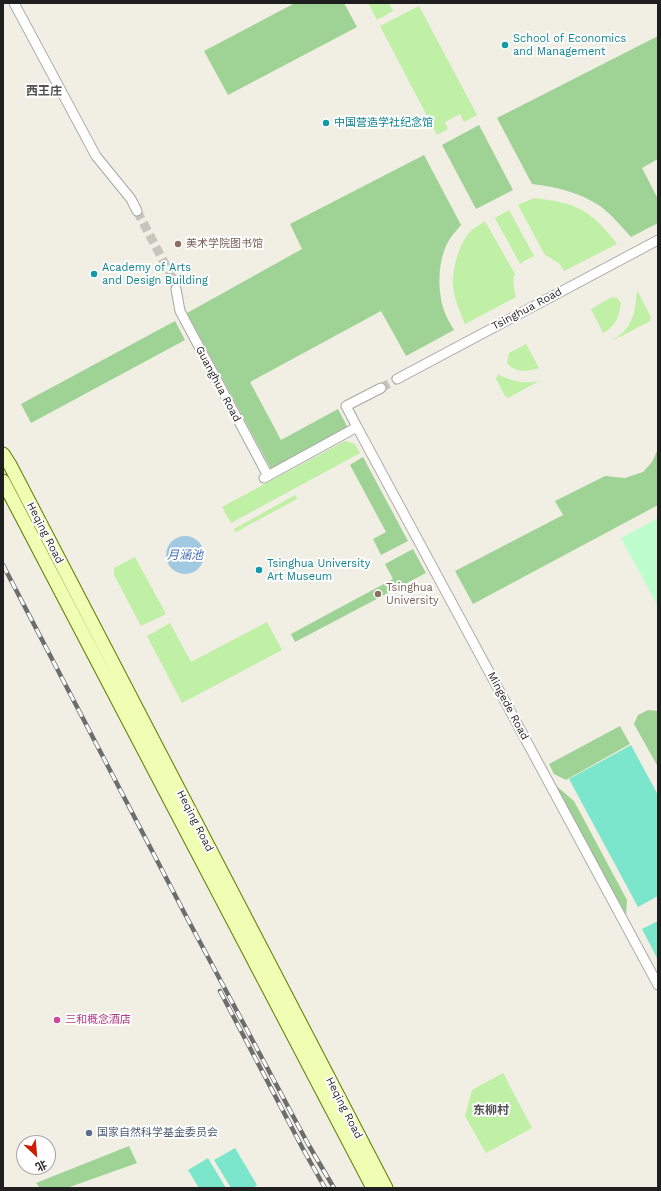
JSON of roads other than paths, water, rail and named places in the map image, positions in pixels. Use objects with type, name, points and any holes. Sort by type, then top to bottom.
[{"type":"main road","name":"Heqing Road","points":[[3,454],[386,1188]]},
{"type":"main road","name":"Heqing Road","points":[[3,481],[373,1188]]},
{"type":"street","points":[[14,3],[96,156],[131,199],[137,211]]},
{"type":"street","name":"Tsinghua Road","points":[[397,379],[658,240]]},
{"type":"street","name":"Guanghua Road","points":[[176,289],[180,311],[266,477],[357,427]]},
{"type":"street","points":[[357,427],[346,406],[381,388]]},
{"type":"street","name":"Mingede Road","points":[[357,427],[658,985]]},
{"type":"water","name":"月涵池","points":[[185,536],[195,539],[201,545],[204,555],[201,565],[195,571],[185,574],[175,571],[169,565],[166,555],[169,545],[175,539]]},
{"type":"tunnel","points":[[137,211],[174,281],[176,289]]},
{"type":"tunnel","points":[[381,388],[397,379]]},
{"type":"railway","points":[[3,565],[186,916],[308,1144],[334,1188]]},
{"type":"railway","points":[[220,991],[325,1188]]},
{"type":"place","name":"School of Economics and Management","points":[[505,45]]},
{"type":"place","name":"中国营造学社纪念馆","points":[[326,123]]},
{"type":"place","name":"美术学院图书馆","points":[[178,244]]},
{"type":"place","name":"Academy of Arts and Design Building","points":[[94,274]]},
{"type":"place","name":"Tsinghua University Art Museum","points":[[259,570]]},
{"type":"place","name":"Tsinghua University","points":[[378,594]]},
{"type":"place","name":"三和概念酒店","points":[[57,1020]]},
{"type":"place","name":"国家自然科学基金委员会","points":[[89,1133]]},
{"type":"district","name":"西王庄","points":[[44,91]]},
{"type":"district","name":"东柳村","points":[[491,1110]]}]
